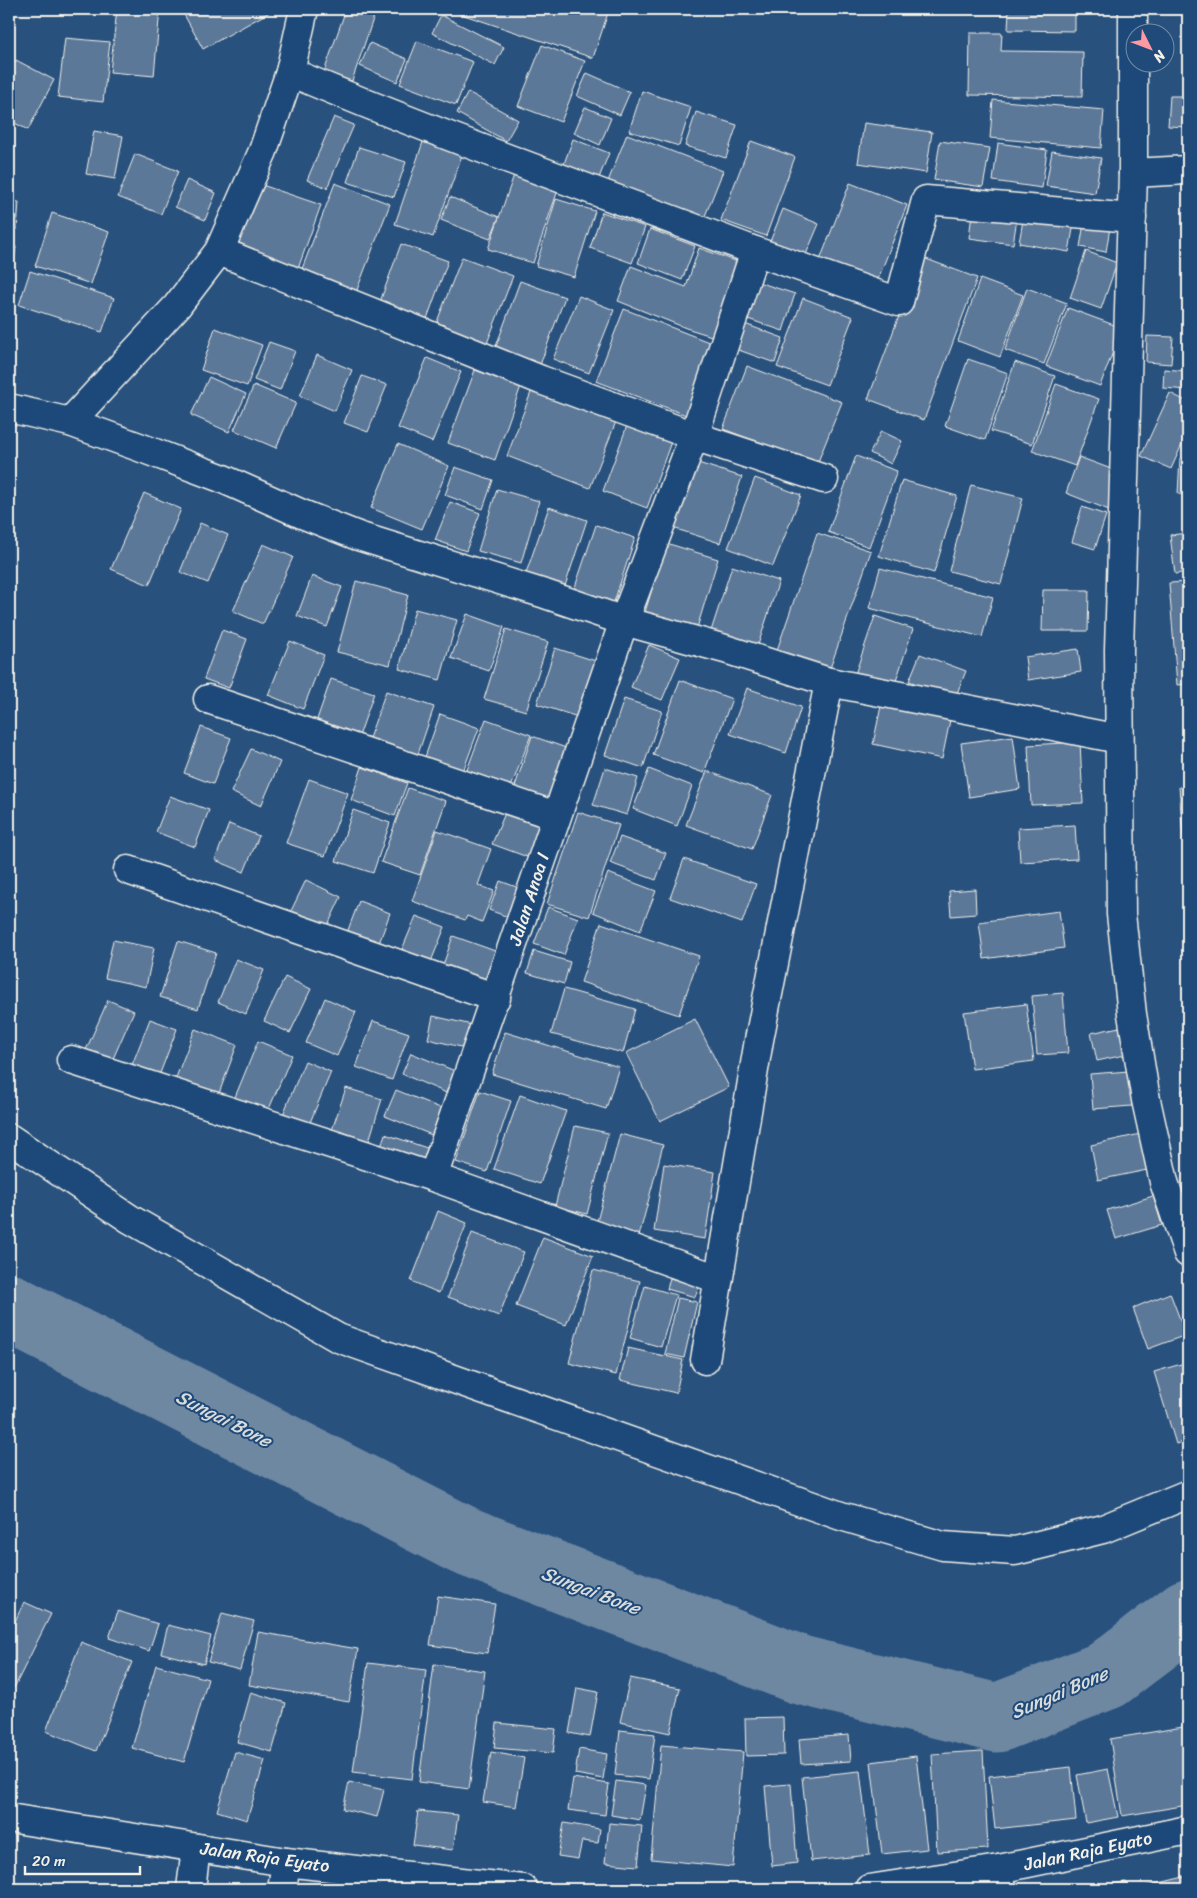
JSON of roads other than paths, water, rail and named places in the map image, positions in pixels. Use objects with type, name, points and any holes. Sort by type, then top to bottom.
[{"type":"street","points":[[70,422],[178,306],[219,251],[263,151],[290,72],[304,9]]},
{"type":"street","points":[[1134,9],[1132,218],[1119,650],[1121,914],[1132,1014],[1146,1100],[1164,1182],[1188,1253]]},
{"type":"street","points":[[290,72],[413,123],[756,251],[899,302],[926,200],[1132,218]]},
{"type":"street","points":[[1133,174],[1188,170]]},
{"type":"street","points":[[219,251],[541,380],[694,436],[824,479]]},
{"type":"street","name":"Jalan Anoa I","points":[[433,1177],[496,998],[556,816],[624,622],[694,436],[756,251]]},
{"type":"street","points":[[9,408],[70,422],[221,478],[302,514],[358,536],[545,594],[624,622],[829,682],[1119,739]]},
{"type":"street","points":[[706,1360],[759,1040],[829,682]]},
{"type":"street","points":[[208,699],[556,816]]},
{"type":"street","points":[[128,870],[496,998]]},
{"type":"street","points":[[71,1060],[433,1177],[718,1279]]},
{"type":"street","points":[[9,1138],[130,1219],[338,1338],[841,1516],[943,1546],[1014,1551],[1103,1529],[1188,1494]]},
{"type":"street","name":"Jalan Raja Eyato","points":[[9,1818],[286,1862],[523,1889]]},
{"type":"street","name":"Jalan Raja Eyato","points":[[869,1889],[1001,1879],[1188,1830]]},
{"type":"street","points":[[191,1889],[196,1848]]},
{"type":"street","points":[[282,1889],[286,1862]]},
{"type":"waterway","name":"Sungai Bone","points":[[9,1308],[465,1541],[800,1670],[997,1718],[1107,1675],[1188,1613]]}]
